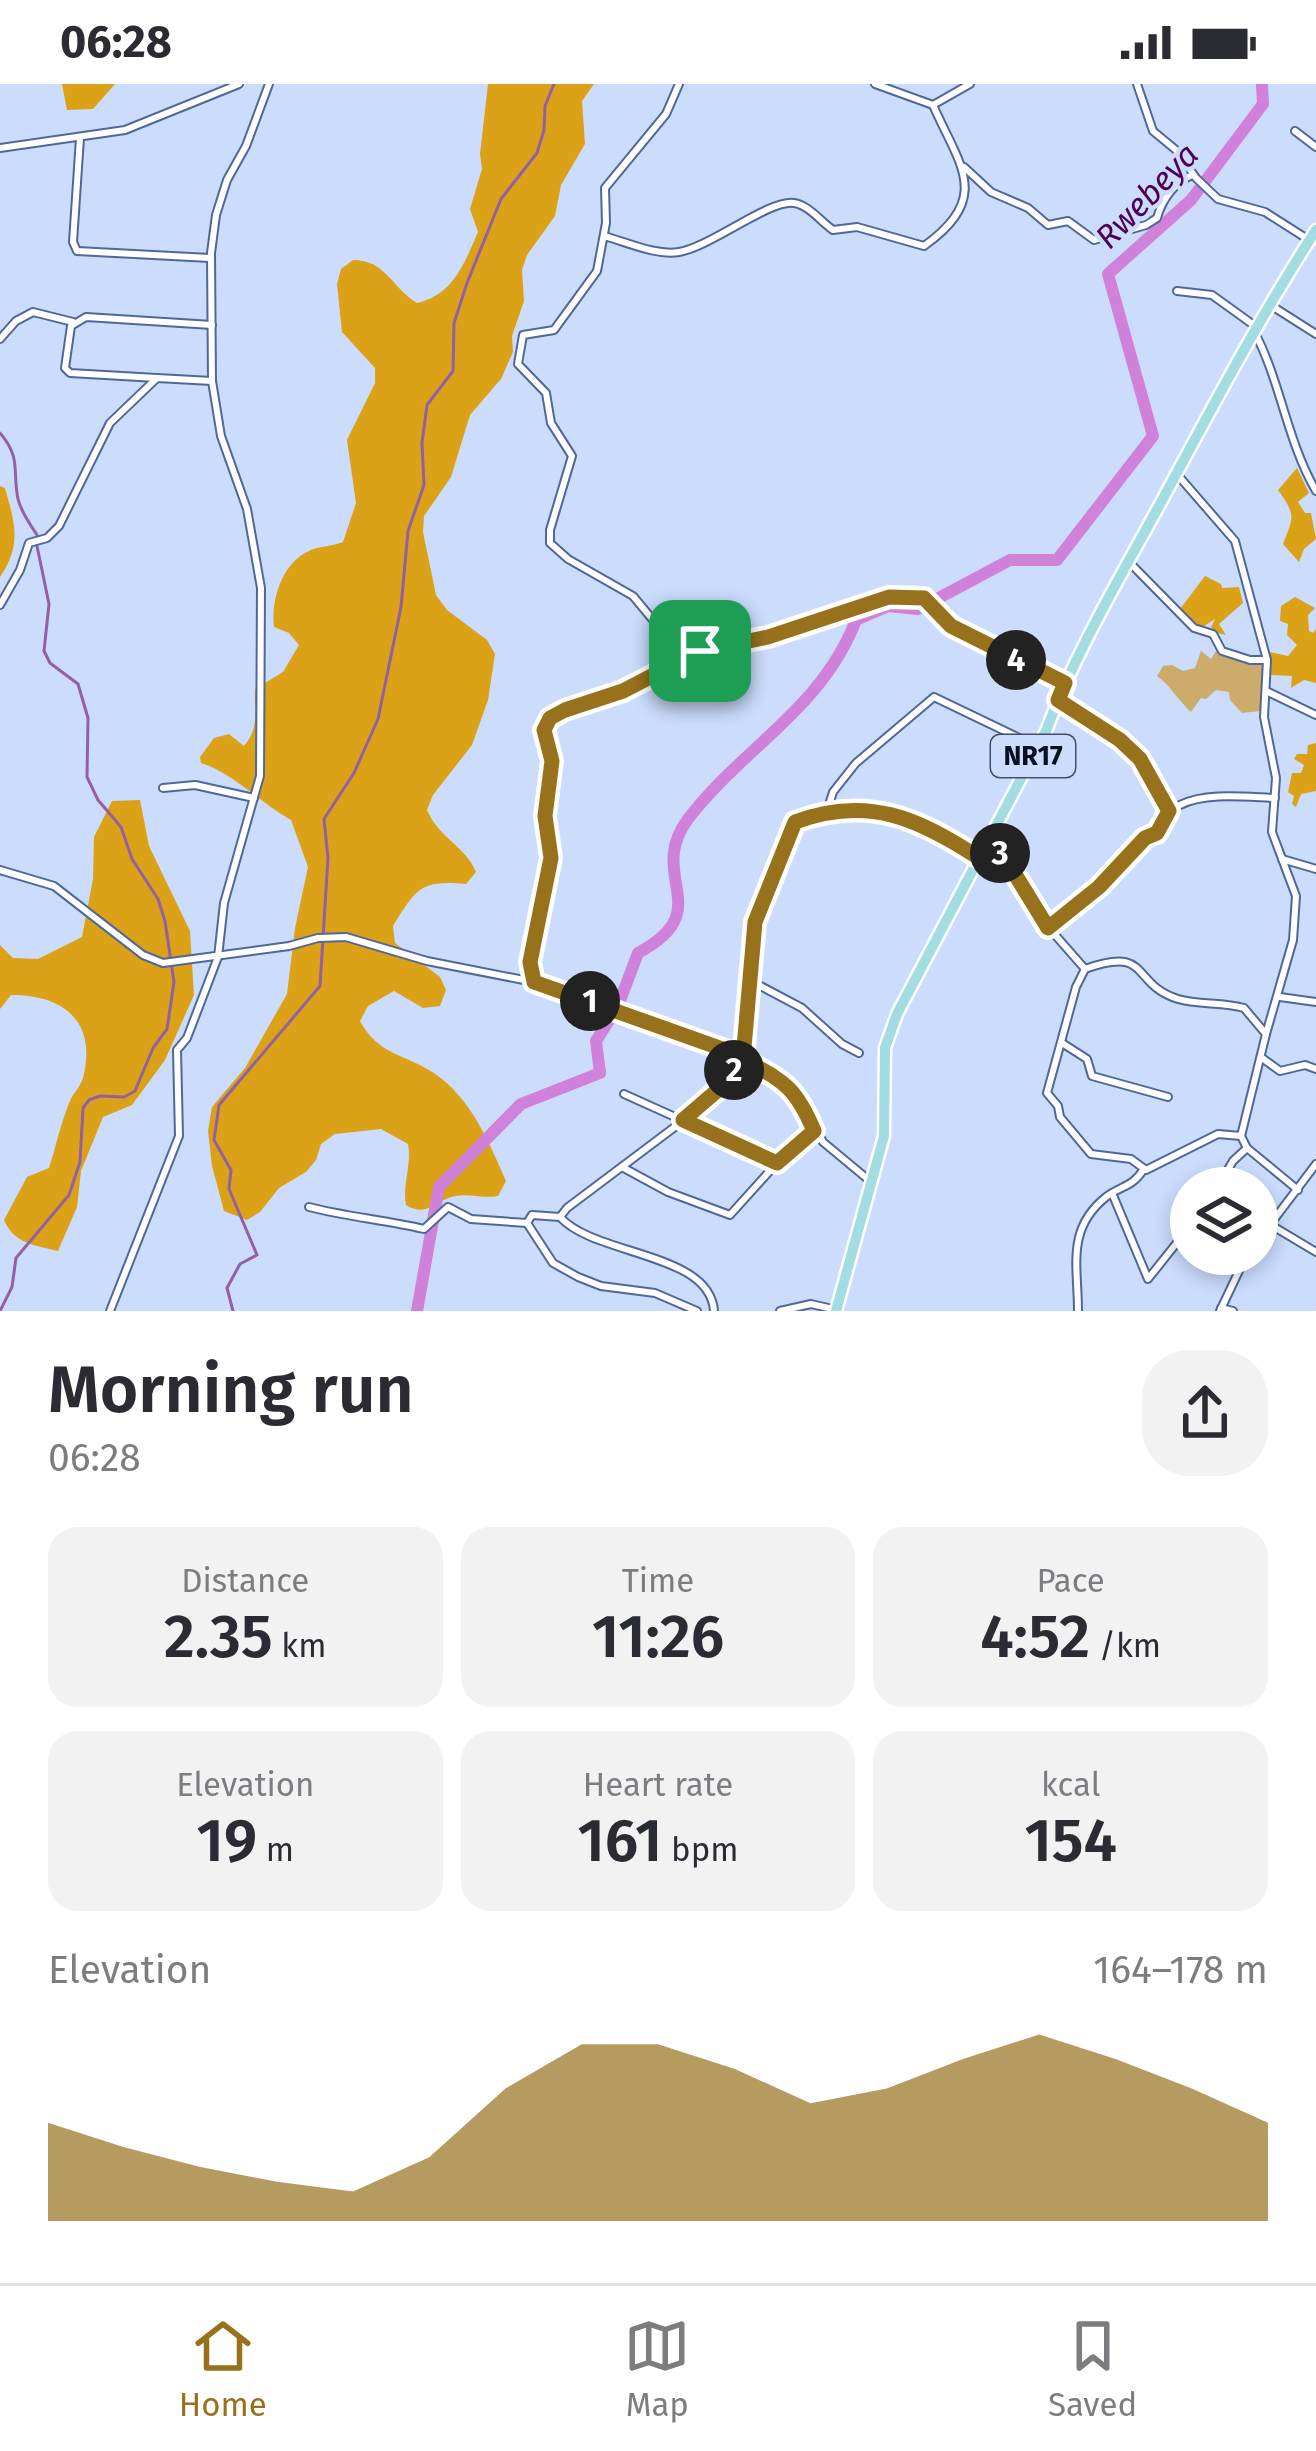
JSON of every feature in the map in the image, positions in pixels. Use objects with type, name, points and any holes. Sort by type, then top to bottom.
[{"type":"main road","name":"NR17","points":[[837,1310],[884,1136],[882,1081],[890,1031],[1038,747],[1128,561],[1254,328],[1313,235]]},
{"type":"street","points":[[0,148],[125,130],[239,84]]},
{"type":"street","points":[[110,1311],[179,1136],[177,1050],[187,1038],[218,957],[222,912],[263,748],[261,588],[247,508],[221,436],[212,381],[212,258],[216,215],[227,180],[246,146],[269,84]]},
{"type":"street","points":[[679,84],[666,114],[605,188],[604,236],[597,271],[558,326],[548,332],[526,333],[520,342],[518,367],[546,393],[551,423],[572,456],[550,543],[568,559],[633,596],[652,620],[700,651]]},
{"type":"street","points":[[604,236],[680,252],[791,202],[808,209],[832,230],[857,227],[924,246],[967,197],[961,165],[933,105],[875,84]]},
{"type":"street","points":[[907,84],[908,94]]},
{"type":"street","points":[[933,105],[970,84]]},
{"type":"street","points":[[1137,84],[1148,124],[1218,199],[1231,206],[1259,209],[1313,235]]},
{"type":"street","points":[[1295,131],[1316,148]]},
{"type":"street","points":[[80,138],[73,242],[77,251],[212,258]]},
{"type":"street","points":[[961,165],[991,191],[1028,208],[1048,225],[1068,221],[1094,240],[1146,226],[1157,218],[1180,179],[1194,177]]},
{"type":"street","points":[[1178,291],[1212,295],[1254,328],[1300,463],[1316,491]]},
{"type":"street","points":[[1269,304],[1316,334]]},
{"type":"street","points":[[0,339],[16,321],[34,312],[73,322],[86,317],[212,326]]},
{"type":"street","points":[[73,322],[68,332],[67,371],[212,381]]},
{"type":"street","points":[[0,605],[29,544],[51,535],[68,513],[110,423],[157,378]]},
{"type":"street","points":[[1177,473],[1234,541],[1267,660],[1264,717],[1276,778],[1272,832],[1296,896],[1293,940],[1280,997],[1241,1136],[1247,1148],[1298,1190]]},
{"type":"street","points":[[1128,561],[1198,632],[1213,634],[1222,651],[1267,660]]},
{"type":"street","points":[[534,982],[530,962],[551,858],[545,822],[552,761],[544,730],[565,710],[623,691],[700,651],[768,637],[889,597],[924,598],[951,626],[1065,683]]},
{"type":"street","points":[[1266,692],[1316,715]]},
{"type":"street","points":[[827,811],[832,792],[844,776],[934,697],[1038,747]]},
{"type":"street","points":[[1058,700],[1120,740],[1140,759],[1169,811]]},
{"type":"street","points":[[163,788],[195,784],[254,798]]},
{"type":"street","points":[[1048,928],[1099,887],[1145,838],[1157,833],[1169,811],[1185,802],[1275,797]]},
{"type":"street","points":[[560,1217],[719,1089],[743,1059],[755,922],[795,822],[827,811],[855,809],[912,820],[979,858]]},
{"type":"street","points":[[989,841],[1005,858],[1048,928],[1085,969]]},
{"type":"street","points":[[1282,859],[1316,869]]},
{"type":"street","points":[[0,870],[55,886],[164,963],[346,937],[428,961],[534,982],[743,1059],[791,1087],[814,1131],[872,1182]]},
{"type":"street","points":[[1142,1170],[1131,1159],[1091,1154],[1047,1093],[1085,969],[1114,959],[1132,964],[1167,995],[1185,1002],[1244,1008],[1266,1034]]},
{"type":"street","points":[[753,982],[802,1008],[859,1054]]},
{"type":"street","points":[[1280,997],[1316,1002]]},
{"type":"street","points":[[1062,1043],[1087,1059],[1093,1076],[1168,1097]]},
{"type":"street","points":[[1262,1058],[1280,1071],[1305,1065],[1316,1069]]},
{"type":"street","points":[[624,1094],[777,1163]]},
{"type":"street","points":[[622,1167],[668,1192],[730,1216],[777,1163],[814,1131]]},
{"type":"street","points":[[1078,1311],[1076,1238],[1095,1207],[1112,1192],[1131,1185],[1142,1170],[1218,1134],[1241,1136]]},
{"type":"street","points":[[1229,1167],[1247,1148]]},
{"type":"street","points":[[1278,1216],[1316,1164]]},
{"type":"street","points":[[1112,1192],[1148,1279],[1170,1251]]},
{"type":"street","points":[[309,1207],[424,1229],[448,1207],[471,1219],[527,1223]]},
{"type":"street","points":[[527,1223],[532,1215],[560,1217],[577,1232],[690,1274],[706,1286],[714,1311]]},
{"type":"street","points":[[527,1223],[553,1263],[578,1277],[601,1286],[655,1293],[697,1311]]},
{"type":"street","points":[[1278,1229],[1316,1252]]},
{"type":"street","points":[[1233,1311],[1221,1310],[1237,1275]]},
{"type":"street","points":[[780,1311],[811,1304],[837,1310]]},
{"type":"shaded area","points":[[62,84],[115,84],[93,109],[67,110]]},
{"type":"shaded area","points":[[488,84],[594,84],[582,101],[585,144],[561,185],[555,216],[522,270],[524,301],[512,336],[513,352],[501,379],[470,415],[451,477],[424,516],[436,595],[447,610],[487,640],[495,654],[488,700],[472,745],[433,795],[427,810],[476,872],[466,884],[421,889],[393,926],[395,943],[440,977],[446,990],[440,1006],[423,1008],[394,991],[368,1006],[360,1021],[375,1041],[434,1073],[458,1095],[478,1122],[506,1181],[498,1196],[455,1196],[413,1209],[406,1205],[405,1197],[408,1144],[381,1129],[335,1134],[321,1144],[306,1172],[279,1188],[247,1220],[224,1211],[212,1166],[208,1131],[212,1107],[245,1068],[287,994],[308,867],[291,820],[201,763],[200,757],[214,738],[229,734],[244,746],[249,739],[255,689],[283,672],[299,645],[289,633],[274,627],[280,585],[298,558],[343,542],[356,503],[347,440],[375,383],[375,368],[342,332],[337,284],[341,269],[353,260],[373,265],[417,303],[440,293],[456,276],[478,232],[470,209],[482,169]]},
{"type":"shaded area","points":[[1297,468],[1309,493],[1298,502],[1305,513],[1311,513],[1316,539],[1304,549],[1299,562],[1283,544],[1291,517],[1278,490]]},
{"type":"shaded area","points":[[0,486],[5,488],[15,534],[0,577]]},
{"type":"shaded area","points":[[1205,576],[1222,588],[1239,587],[1243,603],[1219,624],[1226,635],[1211,627],[1215,619],[1201,628],[1180,609]]},
{"type":"shaded area","points":[[1295,597],[1315,608],[1308,615],[1309,631],[1316,629],[1316,683],[1304,680],[1291,688],[1292,676],[1271,675],[1270,652],[1288,656],[1297,645],[1287,635],[1288,624],[1280,621],[1281,606]]},
{"type":"shaded area","points":[[1201,651],[1211,659],[1216,651],[1262,663],[1261,711],[1242,713],[1229,692],[1216,690],[1201,698],[1191,712],[1157,676],[1163,666],[1183,671],[1195,668]]},
{"type":"shaded area","points":[[1316,743],[1316,791],[1301,794],[1296,807],[1288,792],[1292,773],[1301,773],[1304,765],[1294,759],[1307,754],[1308,745]]},
{"type":"shaded area","points":[[140,800],[149,846],[190,931],[194,995],[165,1060],[132,1105],[103,1117],[81,1171],[77,1207],[58,1251],[19,1239],[4,1220],[27,1177],[49,1168],[69,1103],[83,1078],[85,1041],[72,1015],[47,1000],[11,995],[0,1009],[0,945],[13,958],[38,959],[82,937],[93,879],[94,837],[112,801]]},
{"type":"waterway","points":[[233,1311],[227,1288],[240,1264],[257,1255],[229,1189],[231,1170],[214,1140],[219,1105],[320,986],[328,858],[324,819],[354,773],[378,719],[401,607],[408,531],[424,485],[427,405],[453,371],[454,323],[467,283],[501,199],[537,153],[554,84]]},
{"type":"waterway","name":"Rwebeya","points":[[618,1006],[638,953],[674,922],[678,907],[673,858],[688,819],[823,679],[856,620],[888,606],[918,609],[1010,560],[1057,560],[1153,436],[1108,274],[1191,200],[1263,104],[1262,84]]},
{"type":"waterway","points":[[0,433],[14,458],[19,504],[37,535]]},
{"type":"waterway","points":[[0,1311],[12,1287],[16,1258],[69,1195],[80,1162],[83,1108],[100,1096],[124,1097],[135,1091],[153,1048],[167,1029],[174,982],[158,899],[132,859],[121,827],[98,800],[87,777],[88,718],[78,684],[50,663],[44,651],[49,604],[37,546]]},
{"type":"waterway","name":"Rwebeya","points":[[417,1311],[439,1187],[521,1104],[600,1073],[596,1041],[613,1014]]},
{"type":"route","points":[[700,651],[623,691],[550,718],[544,730],[552,761],[545,822],[551,858],[530,962],[534,982],[731,1052],[743,1059],[776,1077],[791,1087],[814,1131],[777,1163],[683,1120],[704,1105],[743,1059],[755,922],[795,822],[827,811],[855,809],[912,820],[979,858],[989,841],[1005,858],[1048,928],[1099,887],[1145,838],[1157,833],[1169,811],[1140,759],[1120,740],[1058,700],[1065,683],[951,626],[924,598],[889,597],[835,618],[700,651]]}]
